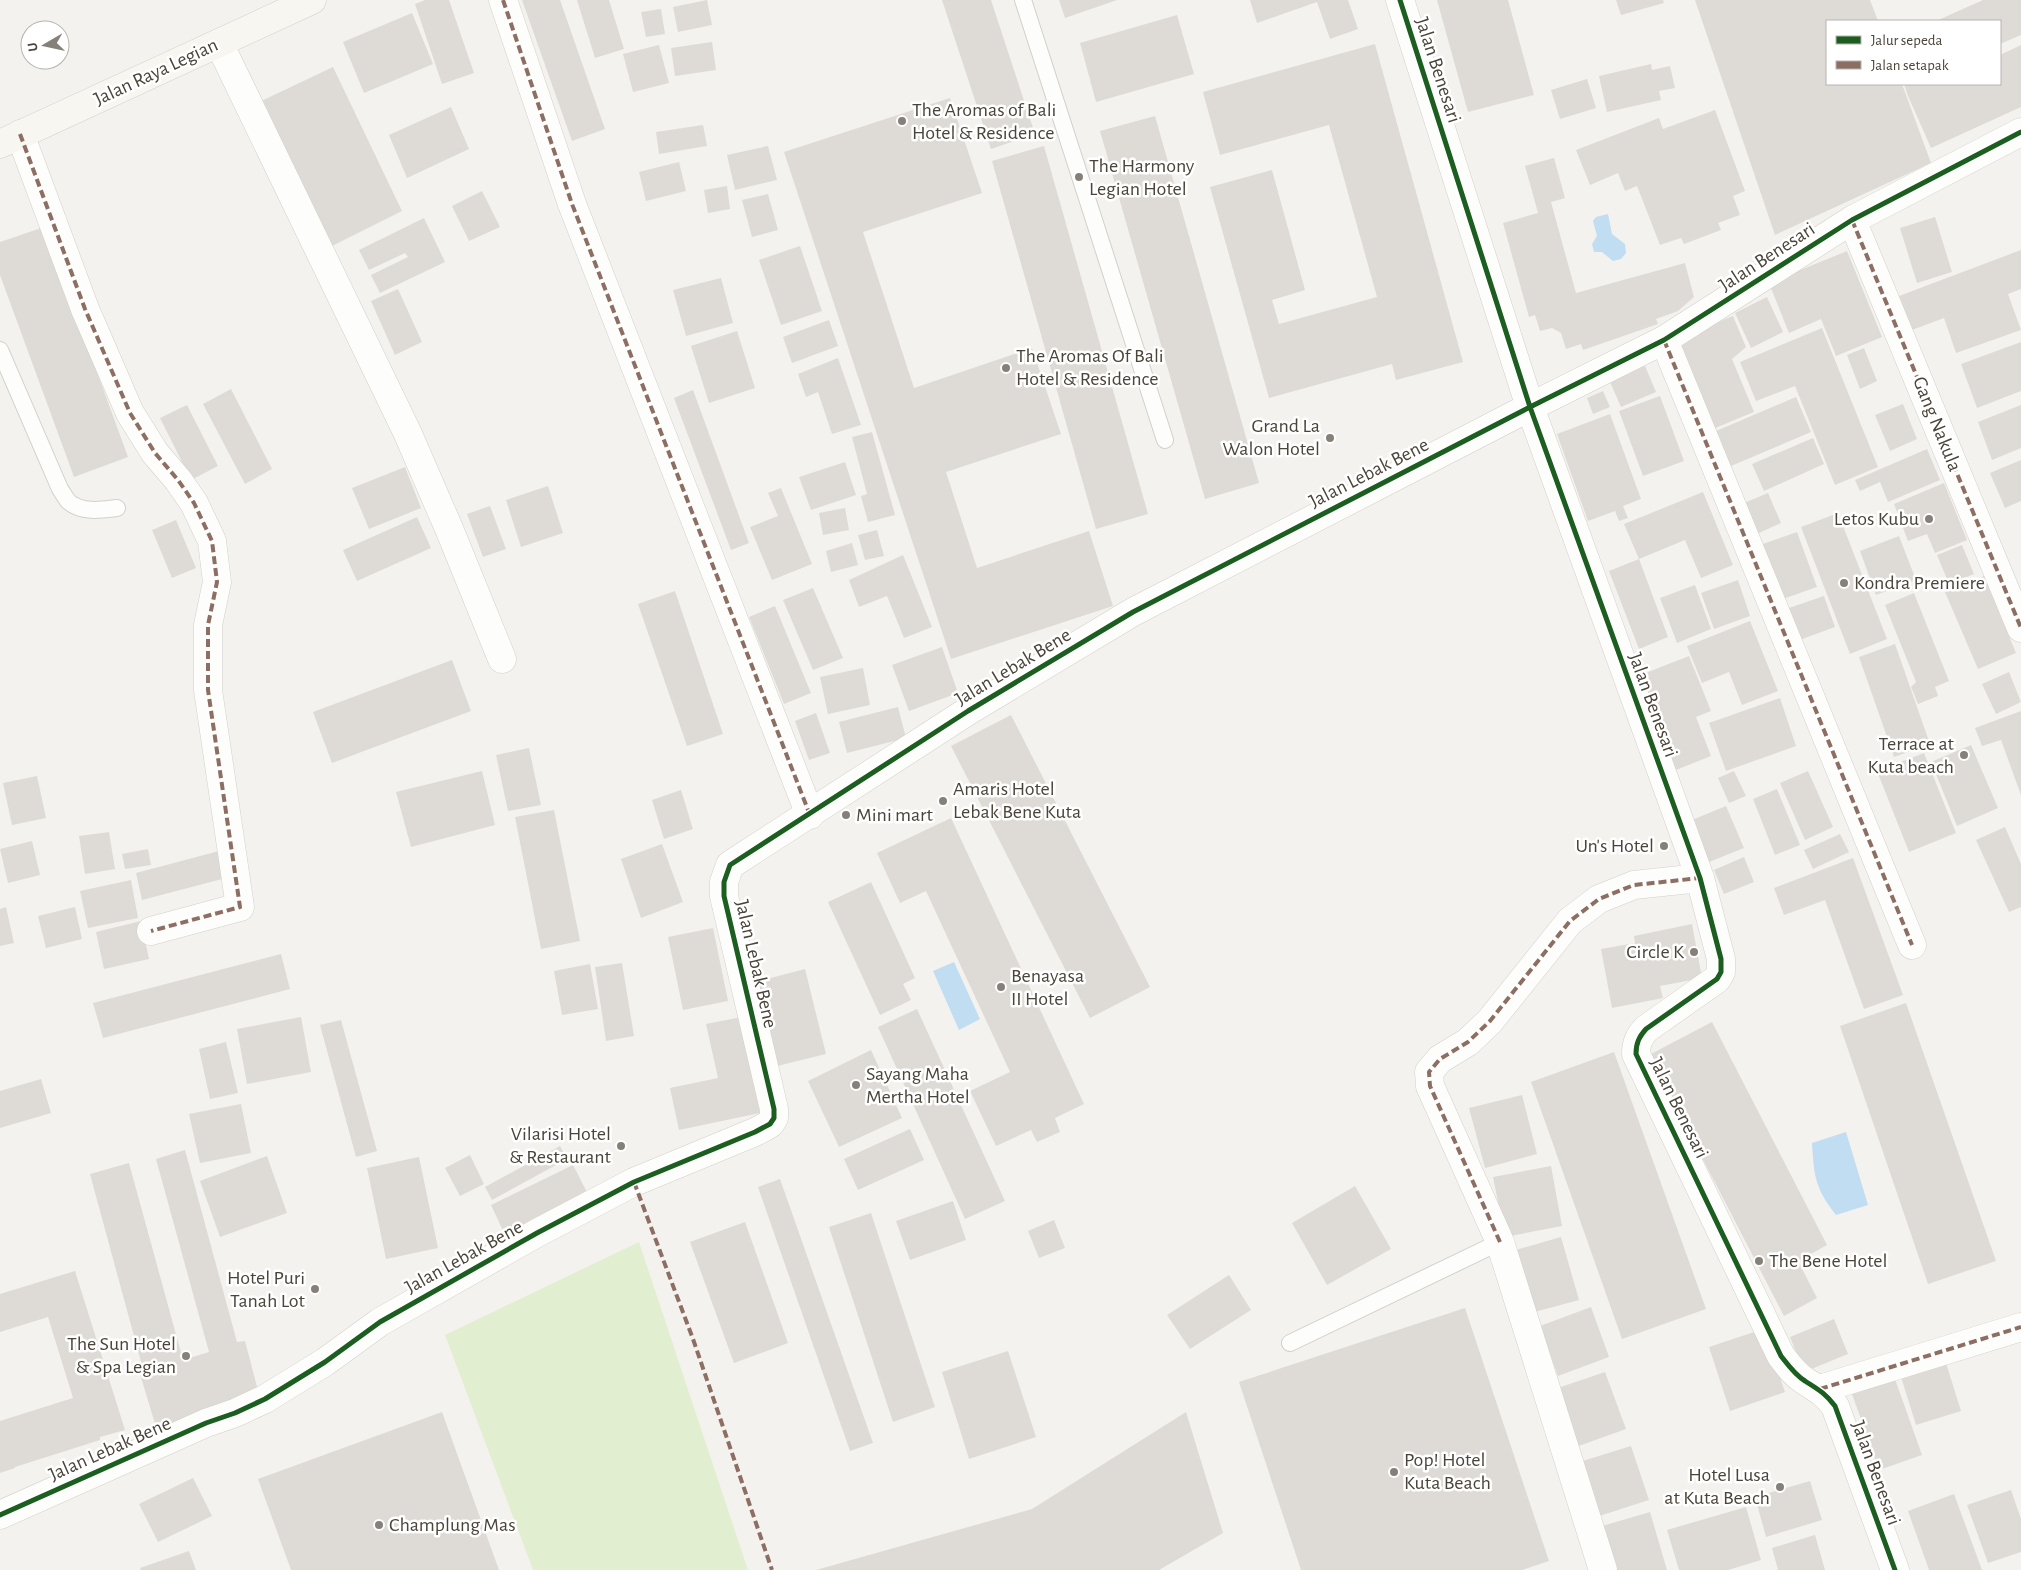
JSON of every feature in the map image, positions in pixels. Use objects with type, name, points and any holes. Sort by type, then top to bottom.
[{"type":"main road","name":"Jalan Raya Legian","points":[[10,139],[312,0]]},
{"type":"street","points":[[503,0],[572,204],[810,815]]},
{"type":"street","name":"Jalan Benesari","points":[[1400,0],[1530,407],[1700,878],[1721,958],[1721,972],[1717,979],[1646,1029],[1639,1036],[1636,1054],[1781,1356],[1798,1376],[1828,1396],[1838,1413],[1895,1570]]},
{"type":"street","points":[[219,43],[408,434],[502,659]]},
{"type":"street","name":"Jalan Benesari","points":[[1530,407],[1664,340],[1852,220],[2021,132]]},
{"type":"street","points":[[10,139],[130,413],[155,453],[178,480],[194,503],[212,540],[217,582],[208,625],[208,690],[240,907],[151,931]]},
{"type":"street","name":"Gang Nakula","points":[[1852,220],[2021,628]]},
{"type":"street","points":[[1664,340],[1912,945]]},
{"type":"street","name":"Jalan Lebak Bene","points":[[0,1515],[206,1423],[235,1413],[265,1399],[325,1362],[380,1322],[537,1233],[634,1182],[770,1124],[774,1118],[774,1109],[724,896],[724,882],[730,866],[968,711],[1133,612],[1530,407]]},
{"type":"street","points":[[1603,1570],[1500,1242],[1430,1086],[1429,1072],[1440,1059],[1468,1042],[1490,1021],[1570,920],[1599,900],[1634,885],[1700,878]]},
{"type":"street","points":[[1820,1389],[2021,1327]]},
{"type":"lane","points":[[1023,0],[1165,440]]},
{"type":"lane","points":[[0,350],[60,489],[69,502],[80,508],[97,511],[117,508]]},
{"type":"lane","points":[[1290,1343],[1500,1242]]},
{"type":"green space","points":[[639,1242],[748,1570],[533,1570],[445,1335]]},
{"type":"water","points":[[1608,214],[1612,234],[1625,244],[1626,253],[1621,259],[1613,261],[1602,252],[1594,252],[1592,244],[1597,236],[1593,221],[1596,217]]},
{"type":"water","points":[[954,962],[980,1019],[959,1030],[933,971]]},
{"type":"water","points":[[1846,1132],[1868,1205],[1836,1215],[1829,1206],[1817,1181],[1812,1143]]},
{"type":"building","points":[[425,0],[449,0],[474,73],[442,84],[415,4]]},
{"type":"building","points":[[522,0],[560,0],[605,129],[572,141]]},
{"type":"building","points":[[577,0],[609,0],[624,49],[595,58]]},
{"type":"building","points":[[707,0],[712,25],[678,32],[673,7]]},
{"type":"building","points":[[942,0],[991,0],[1035,134],[991,149]]},
{"type":"building","points":[[1059,0],[1117,0],[1065,18]]},
{"type":"building","points":[[1250,0],[1348,0],[1358,29],[1330,39],[1317,2],[1257,23]]},
{"type":"building","points":[[1437,0],[1508,0],[1534,95],[1468,112]]},
{"type":"building","points":[[1616,0],[1663,0],[1664,3],[1621,15]]},
{"type":"building","points":[[1695,0],[1870,0],[1878,20],[1826,20],[1826,85],[1902,85],[1931,163],[1775,235]]},
{"type":"building","points":[[1983,0],[2021,0],[2021,35],[2001,44],[2001,20],[1938,20]]},
{"type":"building","points":[[661,9],[665,34],[646,37],[641,12]]},
{"type":"building","points":[[412,13],[433,64],[364,93],[343,42]]},
{"type":"building","points":[[1177,15],[1194,74],[1096,102],[1080,43]]},
{"type":"building","points":[[712,42],[716,70],[675,76],[671,48]]},
{"type":"building","points":[[1375,44],[1463,362],[1396,380],[1392,364],[1269,398],[1210,187],[1272,170],[1305,290],[1272,300],[1279,324],[1377,297],[1329,125],[1220,155],[1203,92]]},
{"type":"building","points":[[659,45],[669,83],[633,92],[623,54]]},
{"type":"building","points":[[2021,45],[2021,107],[1931,148],[1904,85],[2001,85],[2001,55]]},
{"type":"building","points":[[1651,64],[1652,70],[1670,66],[1675,88],[1659,91],[1661,100],[1607,112],[1599,76]]},
{"type":"building","points":[[333,67],[402,211],[324,250],[255,104]]},
{"type":"building","points":[[1587,79],[1596,108],[1560,119],[1551,90]]},
{"type":"building","name":"The Aromas Of Bali Hotel & Residence","points":[[950,98],[982,193],[863,232],[914,388],[1032,348],[1061,434],[946,472],[977,568],[1089,531],[1113,606],[951,659],[784,152]]},
{"type":"building","points":[[451,107],[469,149],[407,178],[389,135]]},
{"type":"building","points":[[1715,110],[1745,191],[1733,196],[1740,215],[1718,223],[1721,230],[1684,244],[1681,238],[1660,245],[1637,186],[1625,191],[1618,173],[1590,185],[1576,150],[1659,118],[1663,129]]},
{"type":"building","points":[[1155,116],[1259,483],[1205,499],[1100,131]]},
{"type":"building","points":[[703,125],[707,146],[659,154],[656,132]]},
{"type":"building","points":[[768,146],[777,180],[735,190],[727,155]]},
{"type":"building","points":[[1044,146],[1148,514],[1096,529],[992,161]]},
{"type":"building","points":[[1554,158],[1565,198],[1551,202],[1576,293],[1685,263],[1694,297],[1678,311],[1656,319],[1658,324],[1583,350],[1581,344],[1566,349],[1561,333],[1552,328],[1540,331],[1535,315],[1529,317],[1503,223],[1538,213],[1525,166]]},
{"type":"building","points":[[679,162],[686,191],[646,201],[639,172]]},
{"type":"building","points":[[727,186],[730,209],[708,213],[704,190]]},
{"type":"building","points":[[482,191],[500,227],[469,241],[452,206]]},
{"type":"building","points":[[768,194],[778,230],[752,237],[742,200]]},
{"type":"building","points":[[1935,217],[1952,272],[1917,283],[1900,228]]},
{"type":"building","points":[[424,218],[445,262],[380,293],[371,275],[408,257],[405,253],[369,270],[359,250]]},
{"type":"building","points":[[44,227],[128,457],[74,477],[0,275],[0,242]]},
{"type":"building","points":[[800,246],[822,311],[781,325],[759,260]]},
{"type":"building","points":[[2021,250],[2021,289],[2008,294],[2021,330],[1956,353],[1944,318],[1912,330],[1899,296]]},
{"type":"building","points":[[1847,251],[1882,337],[1836,356],[1821,319],[1789,333],[1769,283]]},
{"type":"building","points":[[721,278],[733,323],[686,336],[673,290]]},
{"type":"building","points":[[398,289],[422,342],[395,355],[371,301]]},
{"type":"building","points":[[1767,297],[1783,332],[1751,348],[1735,313]]},
{"type":"building","points":[[1733,316],[1746,347],[1732,359],[1754,412],[1708,431],[1671,341]]},
{"type":"building","points":[[829,320],[838,346],[792,363],[783,337]]},
{"type":"building","points":[[1822,328],[1878,467],[1835,485],[1795,386],[1756,401],[1740,362]]},
{"type":"building","points":[[737,331],[755,388],[709,403],[691,346]]},
{"type":"building","points":[[2021,342],[2021,391],[1977,408],[1961,364]]},
{"type":"building","points":[[1864,348],[1877,381],[1860,389],[1847,355]]},
{"type":"building","points":[[838,358],[861,425],[832,434],[818,392],[806,397],[798,374]]},
{"type":"building","points":[[1645,366],[1656,392],[1621,407],[1610,382]]},
{"type":"building","points":[[231,389],[272,469],[245,484],[203,404]]},
{"type":"building","points":[[693,390],[749,543],[731,550],[674,398]]},
{"type":"building","points":[[1603,391],[1610,407],[1593,414],[1587,398]]},
{"type":"building","points":[[1660,396],[1684,461],[1643,476],[1619,411]]},
{"type":"building","points":[[1796,397],[1811,432],[1724,469],[1709,434]]},
{"type":"building","points":[[1903,404],[1917,439],[1890,451],[1875,415]]},
{"type":"building","points":[[187,405],[218,466],[191,480],[160,418]]},
{"type":"building","points":[[2021,405],[2021,448],[1992,460],[1978,422]]},
{"type":"building","points":[[1610,414],[1641,499],[1623,506],[1628,518],[1619,521],[1615,511],[1588,521],[1557,434]]},
{"type":"building","points":[[872,432],[895,515],[868,522],[861,496],[867,494],[852,437]]},
{"type":"building","points":[[1813,438],[1824,464],[1764,491],[1752,464]]},
{"type":"building","points":[[1927,449],[1940,480],[1888,502],[1880,482],[1860,491],[1855,480]]},
{"type":"building","points":[[2021,460],[2021,501],[2005,508],[1990,473]]},
{"type":"building","points":[[845,462],[856,495],[811,510],[799,477]]},
{"type":"building","points":[[405,467],[421,508],[369,529],[352,488]]},
{"type":"building","name":"Letos Kubu","points":[[1944,483],[1967,540],[1935,553],[1927,534],[1908,541],[1894,504]]},
{"type":"building","points":[[548,486],[563,533],[521,547],[506,500]]},
{"type":"building","points":[[781,488],[812,564],[772,580],[750,527],[778,516],[768,493]]},
{"type":"building","points":[[1703,492],[1733,565],[1701,578],[1685,540],[1639,559],[1624,524]]},
{"type":"building","points":[[1768,493],[1781,523],[1750,537],[1737,506]]},
{"type":"building","points":[[490,506],[506,549],[483,557],[467,514]]},
{"type":"building","points":[[845,508],[849,530],[823,535],[819,513]]},
{"type":"building","name":"Kondra Premiere","points":[[1838,513],[1887,639],[1850,654],[1801,527]]},
{"type":"building","points":[[417,517],[431,548],[357,581],[343,550]]},
{"type":"building","points":[[176,520],[196,568],[172,578],[152,530]]},
{"type":"building","points":[[877,530],[884,556],[865,560],[858,535]]},
{"type":"building","points":[[1797,532],[1817,587],[1780,600],[1760,545]]},
{"type":"building","points":[[1899,536],[1916,580],[1876,595],[1860,551]]},
{"type":"building","points":[[852,543],[858,565],[831,572],[826,551]]},
{"type":"building","points":[[1962,545],[1974,574],[1949,584],[1937,555]]},
{"type":"building","points":[[903,555],[932,627],[904,638],[887,596],[859,607],[849,580]]},
{"type":"building","points":[[1639,559],[1668,637],[1639,649],[1609,571]]},
{"type":"building","points":[[1984,576],[2016,653],[1978,669],[1945,592]]},
{"type":"building","points":[[1738,580],[1750,616],[1714,629],[1701,593]]},
{"type":"building","points":[[1695,585],[1711,629],[1677,643],[1660,598]]},
{"type":"building","points":[[813,588],[843,658],[813,670],[783,600]]},
{"type":"building","points":[[675,591],[723,734],[687,746],[638,604]]},
{"type":"building","points":[[1914,593],[1949,681],[1935,687],[1938,696],[1918,704],[1911,687],[1916,682],[1885,605]]},
{"type":"building","points":[[1824,596],[1835,627],[1794,642],[1783,610]]},
{"type":"building","points":[[775,606],[811,693],[784,704],[749,617]]},
{"type":"building","points":[[1750,621],[1778,691],[1742,705],[1729,672],[1702,683],[1687,646]]},
{"type":"building","points":[[1895,644],[1930,744],[1894,757],[1859,657]]},
{"type":"building","points":[[942,647],[958,693],[909,711],[892,665]]},
{"type":"building","points":[[1689,656],[1711,711],[1696,717],[1711,756],[1676,770],[1638,676]]},
{"type":"building","points":[[452,660],[471,711],[332,763],[313,712]]},
{"type":"building","points":[[863,668],[870,705],[828,714],[820,677]]},
{"type":"building","points":[[2009,672],[2021,702],[1996,714],[1982,684]]},
{"type":"building","points":[[1780,698],[1796,746],[1726,771],[1709,723]]},
{"type":"building","points":[[898,707],[906,738],[847,753],[839,722]]},
{"type":"building","points":[[2021,711],[2021,795],[2001,740],[1982,746],[1975,728]]},
{"type":"building","points":[[816,713],[830,753],[809,760],[795,721]]},
{"type":"building","points":[[1011,715],[1150,987],[1090,1018],[951,746]]},
{"type":"building","points":[[1971,745],[1998,808],[1957,826],[1931,762]]},
{"type":"building","points":[[529,748],[541,805],[508,811],[496,755]]},
{"type":"building","points":[[1924,753],[1956,833],[1909,852],[1877,771]]},
{"type":"building","points":[[482,771],[495,825],[411,847],[396,792]]},
{"type":"building","points":[[1734,771],[1746,796],[1729,803],[1718,778]]},
{"type":"building","points":[[1808,771],[1833,827],[1805,840],[1780,783]]},
{"type":"building","points":[[37,776],[46,818],[12,825],[3,783]]},
{"type":"building","points":[[1777,789],[1800,845],[1775,855],[1753,799]]},
{"type":"building","points":[[681,790],[693,829],[664,839],[652,800]]},
{"type":"building","points":[[1726,806],[1744,848],[1709,862],[1692,820]]},
{"type":"building","points":[[554,810],[580,941],[541,949],[515,817]]},
{"type":"building","name":"Benayasa II Hotel","points":[[951,818],[1084,1104],[1055,1118],[1060,1132],[1037,1142],[1031,1130],[996,1146],[970,1091],[1010,1072],[926,891],[900,903],[877,853]]},
{"type":"building","points":[[2005,827],[2021,864],[2021,907],[2009,912],[1976,840]]},
{"type":"building","points":[[109,832],[115,869],[85,874],[79,836]]},
{"type":"building","points":[[1840,834],[1849,852],[1813,869],[1804,850]]},
{"type":"building","points":[[32,841],[40,875],[8,883],[0,849]]},
{"type":"building","points":[[662,844],[683,902],[641,918],[621,859]]},
{"type":"building","points":[[148,849],[151,865],[125,869],[122,854]]},
{"type":"building","points":[[219,851],[226,878],[142,900],[136,873]]},
{"type":"building","points":[[1744,857],[1754,882],[1724,894],[1714,870]]},
{"type":"building","points":[[1853,858],[1903,995],[1864,1009],[1825,900],[1784,915],[1774,888]]},
{"type":"building","points":[[131,880],[138,918],[88,928],[80,891]]},
{"type":"building","points":[[871,882],[915,978],[903,984],[911,1000],[880,1015],[828,902]]},
{"type":"building","points":[[6,907],[14,943],[0,946],[0,909]]},
{"type":"building","points":[[75,907],[82,939],[46,948],[38,916]]},
{"type":"building","points":[[141,921],[149,959],[104,969],[96,932]]},
{"type":"building","points":[[1692,924],[1702,978],[1660,986],[1663,998],[1612,1008],[1601,949],[1635,943],[1634,936]]},
{"type":"building","points":[[713,928],[728,1001],[683,1010],[668,937]]},
{"type":"building","points":[[281,954],[290,989],[103,1038],[93,1003]]},
{"type":"building","points":[[622,963],[634,1036],[606,1041],[595,967]]},
{"type":"building","points":[[590,964],[598,1009],[562,1015],[554,971]]},
{"type":"building","points":[[805,969],[826,1054],[777,1066],[755,982]]},
{"type":"building","points":[[1906,1003],[1996,1261],[1928,1284],[1840,1026]]},
{"type":"building","points":[[917,1009],[1005,1201],[965,1219],[878,1027]]},
{"type":"building","points":[[301,1017],[311,1072],[247,1084],[237,1029]]},
{"type":"building","points":[[742,1017],[760,1113],[679,1130],[670,1088],[718,1078],[706,1024]]},
{"type":"building","points":[[341,1020],[377,1151],[356,1157],[320,1025]]},
{"type":"building","points":[[1712,1022],[1827,1245],[1798,1261],[1817,1298],[1784,1316],[1649,1055]]},
{"type":"building","points":[[226,1042],[238,1093],[210,1099],[199,1049]]},
{"type":"building","points":[[871,1050],[902,1118],[839,1147],[808,1081]]},
{"type":"building","points":[[1614,1052],[1706,1309],[1622,1339],[1531,1082]]},
{"type":"building","points":[[41,1079],[51,1113],[0,1128],[0,1091]]},
{"type":"building","points":[[1522,1095],[1537,1154],[1485,1168],[1469,1108]]},
{"type":"building","points":[[241,1104],[251,1153],[200,1163],[189,1114]]},
{"type":"building","points":[[910,1129],[924,1160],[858,1190],[844,1159]]},
{"type":"building","points":[[560,1146],[567,1159],[492,1200],[485,1187]]},
{"type":"building","points":[[185,1150],[237,1342],[245,1341],[260,1398],[156,1427],[140,1374],[144,1373],[90,1174],[129,1163],[183,1360],[209,1352],[156,1159]]},
{"type":"building","points":[[470,1155],[484,1184],[460,1196],[445,1168]]},
{"type":"building","points":[[267,1156],[287,1213],[220,1237],[200,1181]]},
{"type":"building","points":[[419,1157],[438,1248],[386,1259],[367,1168]]},
{"type":"building","points":[[573,1165],[588,1194],[505,1235],[491,1205]]},
{"type":"building","points":[[1551,1166],[1562,1226],[1505,1237],[1493,1177]]},
{"type":"building","points":[[780,1179],[873,1443],[850,1451],[758,1187]]},
{"type":"building","points":[[1355,1186],[1391,1249],[1327,1285],[1292,1223]]},
{"type":"building","points":[[953,1201],[966,1240],[910,1260],[896,1221]]},
{"type":"building","points":[[871,1213],[935,1407],[893,1422],[829,1227]]},
{"type":"building","points":[[1054,1220],[1065,1248],[1039,1258],[1028,1231]]},
{"type":"building","points":[[745,1222],[788,1343],[734,1363],[690,1242]]},
{"type":"building","points":[[1561,1237],[1579,1300],[1527,1314],[1509,1252]]},
{"type":"building","points":[[75,1271],[125,1430],[100,1437],[100,1440],[0,1473],[0,1421],[73,1398],[48,1317],[0,1332],[0,1294]]},
{"type":"building","points":[[1229,1275],[1251,1310],[1190,1349],[1167,1315]]},
{"type":"building","points":[[1591,1307],[1609,1357],[1558,1376],[1540,1326]]},
{"type":"building","name":"Pop! Hotel Kuta Beach","points":[[1465,1308],[1549,1561],[1522,1570],[1301,1570],[1239,1382]]},
{"type":"building","points":[[1834,1319],[1848,1354],[1804,1372],[1790,1337]]},
{"type":"building","points":[[1763,1329],[1785,1392],[1730,1411],[1709,1347]]},
{"type":"building","points":[[1008,1351],[1036,1437],[969,1459],[942,1372]]},
{"type":"building","points":[[1946,1363],[1961,1411],[1916,1425],[1901,1377]]},
{"type":"building","points":[[1605,1372],[1626,1429],[1573,1448],[1552,1390]]},
{"type":"building","points":[[1895,1379],[1922,1455],[1879,1470],[1852,1394]]},
{"type":"building","name":"Champlung Mas","points":[[442,1412],[499,1570],[291,1570],[258,1479]]},
{"type":"building","points":[[1186,1412],[1223,1533],[1159,1570],[816,1570],[1032,1509]]},
{"type":"building","points":[[1631,1446],[1649,1500],[1590,1519],[1573,1464]]},
{"type":"building","points":[[193,1478],[212,1516],[158,1542],[139,1504]]},
{"type":"building","points":[[1810,1481],[1822,1520],[1766,1537],[1755,1497]]},
{"type":"building","points":[[2011,1490],[2021,1519],[2021,1552],[1988,1563],[1967,1505]]},
{"type":"building","points":[[1954,1494],[1982,1570],[1929,1570],[1908,1511]]},
{"type":"building","points":[[1746,1507],[1761,1560],[1728,1570],[1679,1570],[1667,1530]]},
{"type":"building","points":[[1650,1512],[1667,1570],[1604,1570],[1592,1529]]},
{"type":"building","points":[[1815,1535],[1825,1570],[1778,1570],[1772,1548]]},
{"type":"building","points":[[189,1551],[196,1570],[141,1570],[140,1568]]},
{"type":"marked path","points":[[503,0],[572,204],[810,815]]},
{"type":"marked path","points":[[20,134],[85,309],[130,413],[155,453],[178,480],[194,503],[212,541],[217,582],[208,625],[208,690],[240,907],[151,931]]},
{"type":"marked path","points":[[1852,220],[2021,628]]},
{"type":"marked path","points":[[1664,340],[1912,945]]},
{"type":"marked path","points":[[1500,1242],[1430,1086],[1429,1072],[1440,1059],[1468,1042],[1490,1021],[1570,921],[1599,899],[1634,885],[1700,878]]},
{"type":"marked path","points":[[634,1182],[693,1339],[772,1570]]},
{"type":"marked path","points":[[1820,1389],[2021,1327]]},
{"type":"cycle path","points":[[1400,0],[1530,407],[1700,878],[1721,959],[1721,972],[1717,979],[1646,1029],[1638,1040],[1636,1054],[1781,1356],[1798,1376],[1822,1392],[1835,1406],[1895,1570]]},
{"type":"cycle path","points":[[0,1515],[206,1423],[235,1413],[265,1399],[325,1362],[380,1322],[537,1233],[634,1182],[770,1124],[774,1118],[774,1109],[724,896],[724,882],[730,865],[968,711],[1133,612],[1664,340],[1852,220],[2021,132]]},
{"type":"place","name":"The Aromas of Bali Hotel & Residence","points":[[902,121]]},
{"type":"place","name":"The Harmony Legian Hotel","points":[[1079,177]]},
{"type":"place","name":"The Aromas Of Bali Hotel & Residence","points":[[1006,368]]},
{"type":"place","name":"Grand La Walon Hotel","points":[[1330,438]]},
{"type":"place","name":"Letos Kubu","points":[[1929,519]]},
{"type":"place","name":"Kondra Premiere","points":[[1844,583]]},
{"type":"place","name":"Terrace at Kuta beach","points":[[1964,755]]},
{"type":"place","name":"Amaris Hotel Lebak Bene Kuta","points":[[943,801]]},
{"type":"place","name":"Mini mart","points":[[846,815]]},
{"type":"place","name":"Un's Hotel","points":[[1664,846]]},
{"type":"place","name":"Circle K","points":[[1694,952]]},
{"type":"place","name":"Benayasa II Hotel","points":[[1001,987]]},
{"type":"place","name":"Sayang Maha Mertha Hotel","points":[[856,1085]]},
{"type":"place","name":"Vilarisi Hotel & Restaurant","points":[[621,1146]]},
{"type":"place","name":"The Bene Hotel","points":[[1759,1261]]},
{"type":"place","name":"Hotel Puri Tanah Lot","points":[[315,1289]]},
{"type":"place","name":"The Sun Hotel & Spa Legian","points":[[186,1356]]},
{"type":"place","name":"Pop! Hotel Kuta Beach","points":[[1394,1472]]},
{"type":"place","name":"Hotel Lusa at Kuta Beach","points":[[1780,1487]]},
{"type":"place","name":"Champlung Mas","points":[[379,1525]]}]
